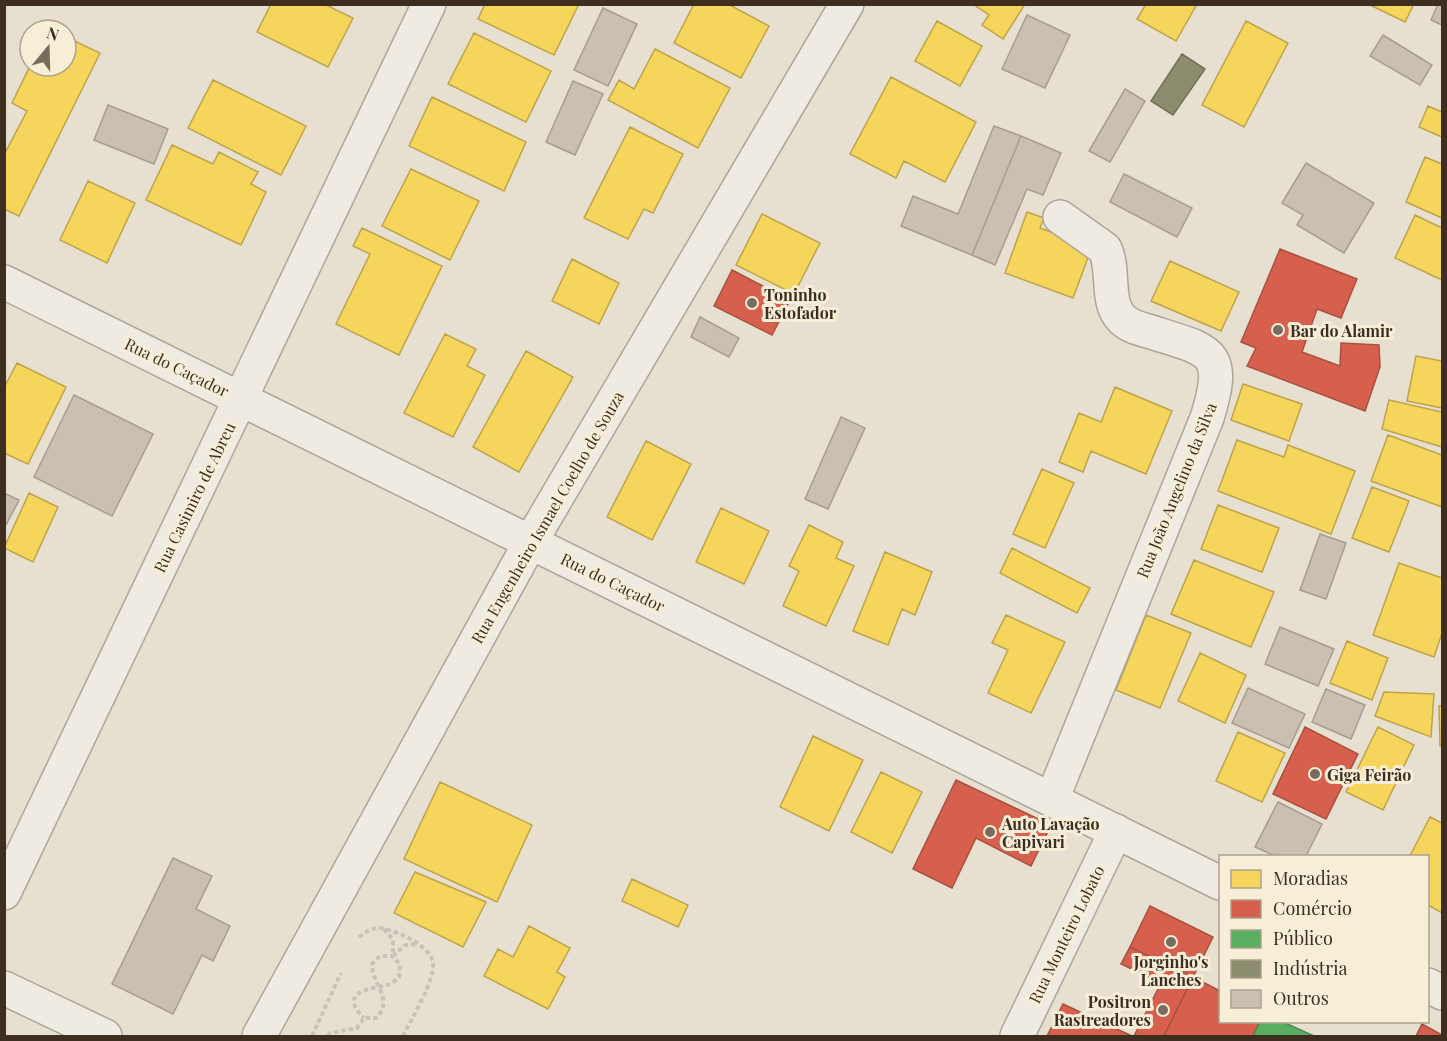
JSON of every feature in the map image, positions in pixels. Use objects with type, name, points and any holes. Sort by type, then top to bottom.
[{"type":"street","name":"Rua Casimiro de Abreu","points":[[4,893],[429,4]]},
{"type":"street","name":"Rua Engenheiro Ismael Coelho de Souza","points":[[259,1036],[531,541],[847,4]]},
{"type":"street","name":"Rua João Angelino da Silva","points":[[1052,799],[1203,429],[1217,385],[1215,364],[1201,347],[1131,326],[1121,318],[1114,303],[1109,257],[1105,249],[1060,217]]},
{"type":"street","name":"Rua do Caçador","points":[[4,282],[1219,882]]},
{"type":"street","name":"Rua Monteiro Lobato","points":[[1017,1036],[1116,831]]},
{"type":"street","points":[[1429,986],[1443,993]]},
{"type":"street","points":[[4,988],[105,1036]]},
{"type":"path","points":[[384,928],[393,940],[393,956],[400,965],[399,977],[389,986],[377,986],[360,991],[355,999],[357,1011],[364,1018],[376,1018],[384,1010],[385,998],[377,986],[372,975],[372,964],[380,956],[393,956],[405,945],[418,944]]},
{"type":"path","points":[[356,941],[368,929],[384,928],[427,950],[433,962],[430,980],[403,1036]]},
{"type":"path","points":[[312,1036],[346,962]]},
{"type":"path","points":[[328,1036],[330,1033],[357,1028],[364,1018]]},
{"type":"building: Moradias","points":[[271,4],[324,4],[353,18],[328,67],[257,32]]},
{"type":"building: Moradias","points":[[485,4],[575,4],[578,6],[554,55],[478,19]]},
{"type":"building: Moradias","points":[[694,4],[728,4],[769,26],[741,78],[674,43]]},
{"type":"building: Moradias","points":[[973,4],[1025,4],[1003,39],[982,25],[989,15]]},
{"type":"building: Moradias","points":[[1146,4],[1197,4],[1176,41],[1137,19]]},
{"type":"building: Moradias","points":[[1368,4],[1414,4],[1405,22]]},
{"type":"building: Moradias","points":[[937,21],[982,46],[960,86],[915,61]]},
{"type":"building: Moradias","points":[[1246,21],[1288,43],[1244,127],[1202,105]]},
{"type":"building: Moradias","points":[[474,33],[551,71],[526,122],[448,84]]},
{"type":"building: Moradias","points":[[78,43],[100,53],[19,216],[4,209],[4,155],[27,111],[12,103],[24,78],[78,78]]},
{"type":"building: Moradias","points":[[655,49],[730,88],[698,148],[608,100],[619,80],[634,89]]},
{"type":"building: Moradias","points":[[891,77],[976,122],[945,182],[904,161],[896,178],[850,154]]},
{"type":"building: Moradias","points":[[213,80],[306,126],[281,175],[188,128]]},
{"type":"building: Moradias","points":[[432,97],[526,142],[504,191],[409,146]]},
{"type":"building: Moradias","points":[[1428,106],[1442,112],[1442,137],[1419,127]]},
{"type":"building: Moradias","points":[[630,127],[683,154],[653,213],[644,209],[628,239],[584,218]]},
{"type":"building: Moradias","points":[[172,145],[213,164],[219,152],[258,172],[251,184],[266,192],[241,245],[146,200]]},
{"type":"building: Moradias","points":[[1425,157],[1442,164],[1442,218],[1406,202]]},
{"type":"building: Moradias","points":[[411,169],[479,201],[450,260],[382,226]]},
{"type":"building: Moradias","points":[[88,181],[135,203],[107,263],[60,240]]},
{"type":"building: Moradias","points":[[1027,212],[1044,218],[1040,228],[1092,247],[1073,298],[1005,273]]},
{"type":"building: Moradias","points":[[762,214],[820,243],[794,294],[736,265]]},
{"type":"building: Moradias","points":[[1415,215],[1442,228],[1442,280],[1395,258]]},
{"type":"building: Moradias","points":[[362,228],[442,266],[399,355],[336,324],[370,254],[353,246]]},
{"type":"building: Moradias","points":[[572,259],[619,283],[599,324],[552,301]]},
{"type":"building: Moradias","points":[[1170,261],[1239,292],[1221,331],[1151,301]]},
{"type":"building: Moradias","points":[[445,334],[476,349],[467,366],[485,375],[453,437],[404,413]]},
{"type":"building: Moradias","points":[[526,351],[573,377],[519,472],[473,447]]},
{"type":"building: Moradias","points":[[1416,356],[1442,361],[1442,408],[1407,401]]},
{"type":"building: Moradias","points":[[17,363],[66,387],[28,464],[4,453],[4,388]]},
{"type":"building: Moradias","points":[[1243,384],[1302,404],[1289,441],[1231,420]]},
{"type":"building: Moradias","points":[[1115,387],[1172,411],[1146,474],[1091,451],[1083,472],[1059,462],[1079,413],[1101,422]]},
{"type":"building: Moradias","points":[[1389,400],[1442,412],[1442,447],[1382,429]]},
{"type":"building: Moradias","points":[[1388,435],[1442,455],[1442,507],[1371,481]]},
{"type":"building: Moradias","points":[[1237,440],[1284,457],[1288,445],[1355,471],[1331,534],[1218,491]]},
{"type":"building: Moradias","points":[[646,441],[691,464],[652,540],[607,517]]},
{"type":"building: Moradias","points":[[1042,469],[1074,483],[1045,548],[1013,534]]},
{"type":"building: Moradias","points":[[1372,487],[1409,501],[1389,552],[1352,538]]},
{"type":"building: Moradias","points":[[29,493],[58,507],[33,562],[4,548]]},
{"type":"building: Moradias","points":[[1218,505],[1279,528],[1262,572],[1201,549]]},
{"type":"building: Moradias","points":[[721,508],[769,531],[744,584],[696,562]]},
{"type":"building: Moradias","points":[[809,525],[843,542],[836,558],[854,566],[826,626],[783,606],[799,571],[789,566]]},
{"type":"building: Moradias","points":[[1012,548],[1090,588],[1077,613],[1000,573]]},
{"type":"building: Moradias","points":[[885,552],[932,572],[915,615],[902,609],[888,645],[853,631]]},
{"type":"building: Moradias","points":[[1194,560],[1274,592],[1251,647],[1171,614]]},
{"type":"building: Moradias","points":[[1399,563],[1442,578],[1442,633],[1434,657],[1373,635]]},
{"type":"building: Moradias","points":[[1006,615],[1065,642],[1031,713],[988,693],[1008,650],[992,643]]},
{"type":"building: Moradias","points":[[1146,615],[1191,633],[1160,708],[1116,690]]},
{"type":"building: Moradias","points":[[1347,641],[1388,658],[1372,700],[1330,683]]},
{"type":"building: Moradias","points":[[1200,653],[1246,675],[1225,723],[1178,701]]},
{"type":"building: Moradias","points":[[1384,692],[1434,694],[1431,737],[1375,716]]},
{"type":"building: Moradias","points":[[1439,706],[1442,706],[1442,746],[1440,746]]},
{"type":"building: Moradias","points":[[1378,727],[1414,745],[1383,810],[1346,792]]},
{"type":"building: Moradias","points":[[1238,732],[1285,753],[1262,802],[1216,781]]},
{"type":"building: Moradias","points":[[813,736],[863,760],[829,831],[780,807]]},
{"type":"building: Moradias","points":[[881,772],[922,792],[892,853],[851,832]]},
{"type":"building: Moradias","points":[[440,782],[532,825],[497,902],[404,859]]},
{"type":"building: Moradias","points":[[1430,817],[1442,823],[1442,913],[1429,906],[1429,855],[1411,855]]},
{"type":"building: Moradias","points":[[415,872],[486,902],[463,947],[394,913]]},
{"type":"building: Moradias","points":[[632,879],[688,905],[678,927],[622,901]]},
{"type":"building: Moradias","points":[[529,926],[570,948],[557,972],[565,977],[548,1009],[484,976],[498,949],[513,957]]},
{"type":"building: Comércio","name":"Bar do Alamir","points":[[1280,249],[1357,279],[1341,318],[1317,309],[1302,352],[1340,366],[1341,343],[1379,345],[1380,367],[1365,411],[1247,366],[1256,348],[1241,342]]},
{"type":"building: Comércio","name":"Toninho Estofador","points":[[732,270],[790,300],[772,335],[714,306]]},
{"type":"building: Comércio","name":"Giga Feirão","points":[[1305,727],[1358,754],[1326,819],[1273,794]]},
{"type":"building: Comércio","name":"Auto Lavação Capivari","points":[[956,780],[1051,825],[1031,866],[976,838],[952,888],[913,869]]},
{"type":"building: Comércio","name":"Jorginho's Lanches","points":[[1150,906],[1213,937],[1193,977],[1130,947]]},
{"type":"building: Comércio","name":"Positron Rastreadores","points":[[1130,947],[1193,977],[1164,1036],[1134,1036],[1161,983],[1121,964]]},
{"type":"building: Comércio","points":[[1193,977],[1219,990],[1219,1023],[1260,1023],[1253,1036],[1164,1036]]},
{"type":"building: Comércio","name":"Positron Rastreadores","points":[[1063,1004],[1132,1036],[1047,1036]]},
{"type":"building: Comércio","points":[[1422,1024],[1442,1035],[1442,1036],[1416,1036]]},
{"type":"building: Público","points":[[1260,1023],[1285,1023],[1314,1036],[1253,1036]]},
{"type":"building: Indústria","points":[[1182,54],[1205,69],[1173,115],[1151,101]]},
{"type":"building: Outros","points":[[1438,4],[1442,4],[1442,25],[1431,20]]},
{"type":"building: Outros","points":[[603,8],[637,24],[608,86],[574,70]]},
{"type":"building: Outros","points":[[1027,15],[1070,35],[1045,88],[1002,69]]},
{"type":"building: Outros","points":[[1383,35],[1432,65],[1420,85],[1370,56]]},
{"type":"building: Outros","points":[[573,81],[603,94],[575,155],[546,142]]},
{"type":"building: Outros","points":[[1125,89],[1145,101],[1110,162],[1089,151]]},
{"type":"building: Outros","points":[[108,105],[168,129],[154,164],[94,140]]},
{"type":"building: Outros","points":[[994,126],[1021,136],[972,255],[901,226],[913,196],[958,214]]},
{"type":"building: Outros","points":[[1021,136],[1061,153],[1043,195],[1027,189],[995,265],[972,255]]},
{"type":"building: Outros","points":[[1306,163],[1374,203],[1344,253],[1297,225],[1303,215],[1282,203]]},
{"type":"building: Outros","points":[[1124,174],[1192,208],[1177,237],[1110,202]]},
{"type":"building: Outros","points":[[700,317],[739,338],[729,357],[691,337]]},
{"type":"building: Outros","points":[[74,395],[153,434],[112,516],[34,477]]},
{"type":"building: Outros","points":[[841,417],[865,428],[828,509],[805,499]]},
{"type":"building: Outros","points":[[4,493],[19,500],[4,529]]},
{"type":"building: Outros","points":[[1320,534],[1346,543],[1326,599],[1300,590]]},
{"type":"building: Outros","points":[[1280,627],[1334,649],[1318,686],[1265,664]]},
{"type":"building: Outros","points":[[1248,688],[1305,714],[1289,748],[1232,723]]},
{"type":"building: Outros","points":[[1326,689],[1365,705],[1351,739],[1312,722]]},
{"type":"building: Outros","points":[[1278,802],[1322,824],[1306,855],[1273,855],[1255,847]]},
{"type":"building: Outros","points":[[173,858],[212,876],[196,909],[230,926],[213,961],[202,955],[173,1014],[112,984]]},
{"type":"place","name":"Toninho Estofador","points":[[752,303]]},
{"type":"place","name":"Bar do Alamir","points":[[1278,330]]},
{"type":"place","name":"Giga Feirão","points":[[1315,774]]},
{"type":"place","name":"Auto Lavação Capivari","points":[[990,832]]},
{"type":"place","name":"Jorginho's Lanches","points":[[1171,942]]},
{"type":"place","name":"Positron Rastreadores","points":[[1163,1010]]}]
